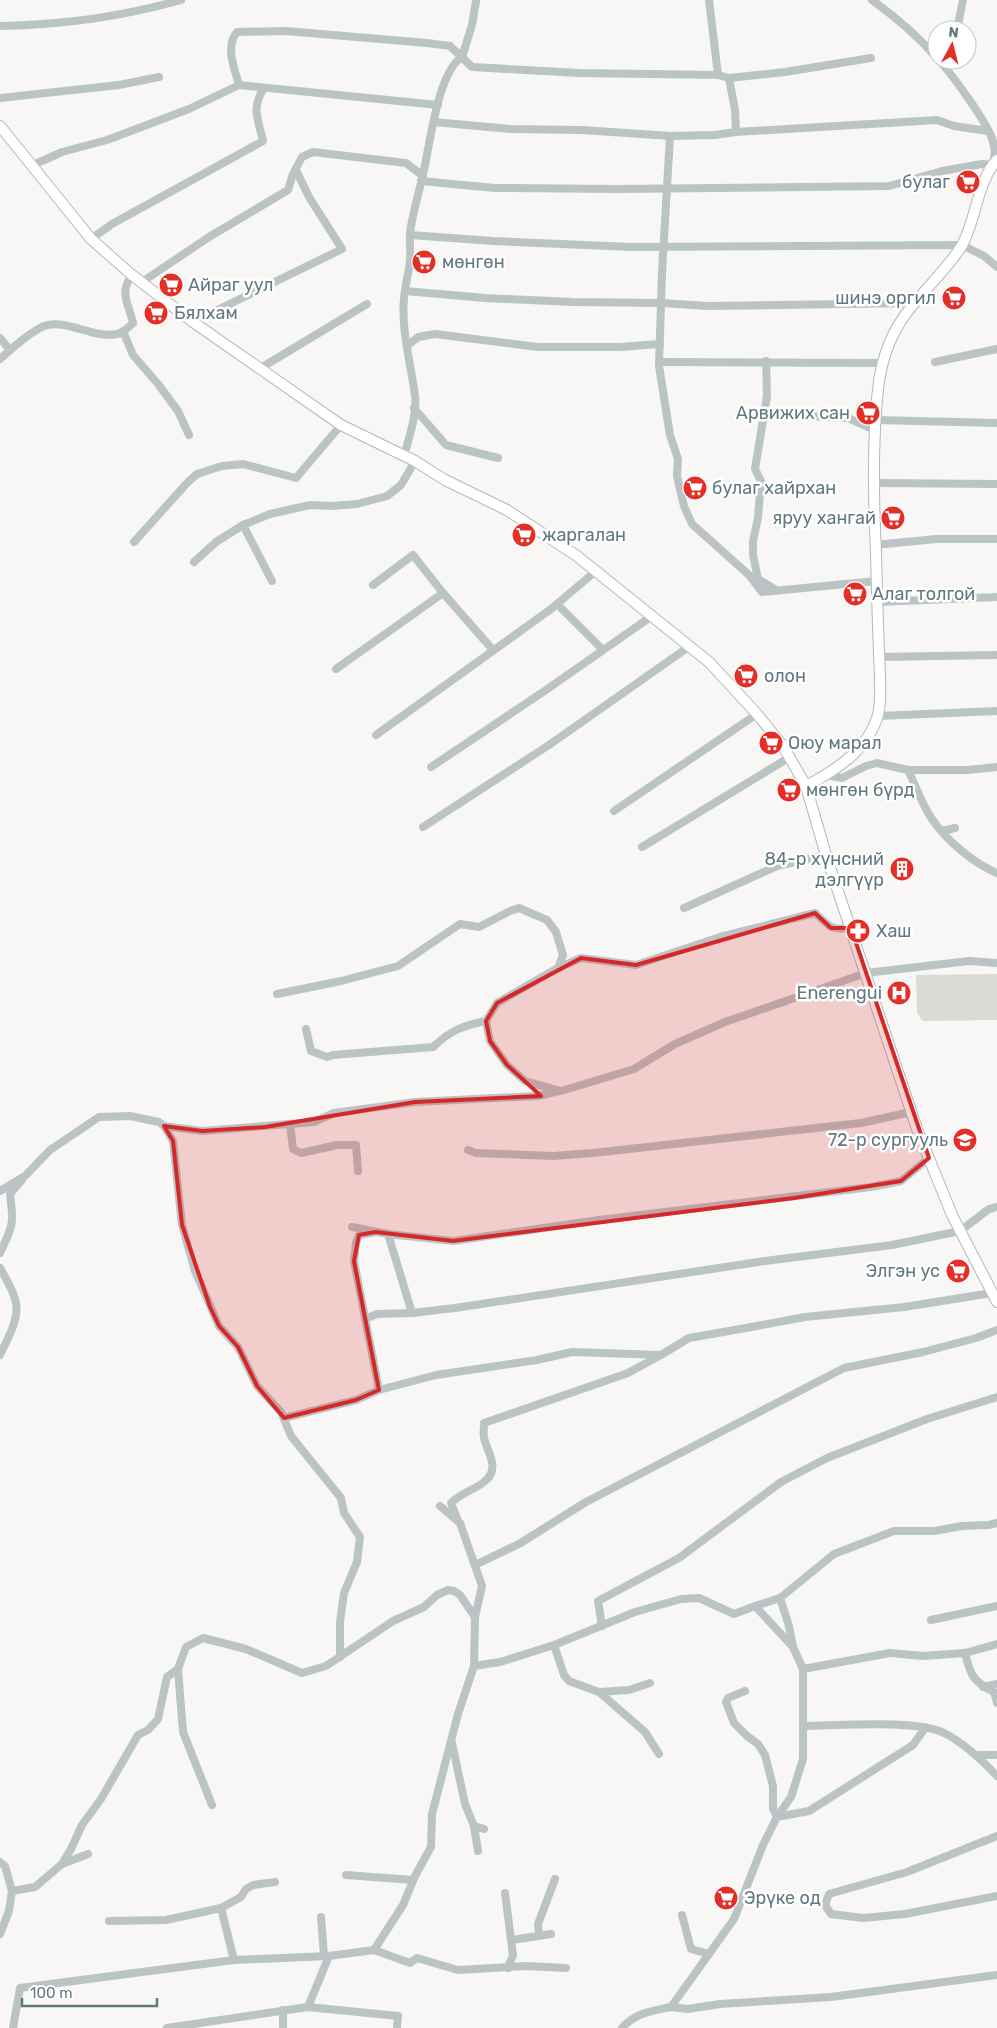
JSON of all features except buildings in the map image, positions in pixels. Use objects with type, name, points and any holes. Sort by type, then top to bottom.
[{"type":"main road","points":[[0,126],[91,239],[132,275],[193,322],[340,425],[415,461],[445,480],[507,510],[577,556],[710,662],[776,736],[806,786],[826,855],[928,1158],[960,1231],[994,1297]]},
{"type":"main road","points":[[806,786],[842,765],[859,748],[871,732],[877,716],[880,699],[874,484],[878,384],[882,362],[894,334],[914,303],[962,245],[994,163]]},
{"type":"street","points":[[0,26],[81,22],[146,10],[181,0]]},
{"type":"street","points":[[404,456],[413,426],[415,397],[404,322],[405,291],[410,261],[410,235],[416,198],[422,179],[441,90],[452,67],[462,57],[472,25],[476,0],[471,0]]},
{"type":"street","points":[[710,0],[718,75]]},
{"type":"street","points":[[872,0],[897,18],[927,47]]},
{"type":"street","points":[[959,20],[963,0]]},
{"type":"street","points":[[238,85],[230,48],[231,39],[237,32],[286,31],[426,42],[450,46],[472,67],[579,73],[718,75],[729,78],[785,72],[871,58]]},
{"type":"street","points":[[142,282],[209,238],[288,190],[302,157],[313,152],[406,163],[422,179],[495,188],[666,189],[889,186],[942,171],[994,163],[996,156],[993,140],[949,71]]},
{"type":"street","points":[[0,98],[119,85],[159,77]]},
{"type":"street","points":[[729,78],[736,110],[736,132]]},
{"type":"street","points":[[31,166],[62,152],[108,140],[162,119],[238,85],[438,105]]},
{"type":"street","points":[[91,239],[112,224],[263,140],[255,107],[258,97],[264,88]]},
{"type":"street","points":[[434,122],[510,129],[582,130],[670,136],[716,135],[736,132],[937,120],[954,126],[988,131]]},
{"type":"street","points":[[670,136],[663,247],[659,362],[670,435],[678,459],[677,476],[684,506],[692,524],[749,575],[762,592],[877,581]]},
{"type":"street","points":[[193,322],[342,249],[309,197],[296,170]]},
{"type":"street","points":[[410,235],[493,241],[663,247],[962,245],[984,256],[997,267]]},
{"type":"street","points":[[0,360],[10,350],[44,326],[64,325],[97,335],[119,334],[133,323],[124,291],[125,284],[132,275]]},
{"type":"street","points":[[405,291],[572,302],[661,303],[708,306],[914,303]]},
{"type":"street","points":[[259,369],[367,304]]},
{"type":"street","points":[[123,331],[133,355],[158,384],[178,412],[189,435]]},
{"type":"street","points":[[407,346],[418,337],[435,334],[538,347],[620,347],[660,344]]},
{"type":"street","points":[[0,338],[10,350]]},
{"type":"street","points":[[935,362],[997,348]]},
{"type":"street","points":[[766,361],[767,396],[755,470],[761,481],[758,518],[753,541],[753,555],[758,580],[776,590]]},
{"type":"street","points":[[659,362],[882,362]]},
{"type":"street","points":[[414,408],[446,445],[498,458]]},
{"type":"street","points":[[763,414],[848,418],[876,425],[997,423]]},
{"type":"street","points":[[134,542],[197,474],[222,466],[243,464],[296,478],[340,425]]},
{"type":"street","points":[[194,562],[216,542],[243,525],[270,514],[310,505],[357,504],[387,496],[401,485],[415,461]]},
{"type":"street","points":[[874,484],[997,484]]},
{"type":"street","points":[[243,525],[272,582]]},
{"type":"street","points":[[875,545],[936,539],[997,539]]},
{"type":"street","points":[[374,586],[413,556],[493,650]]},
{"type":"street","points":[[376,735],[557,604],[596,571]]},
{"type":"street","points":[[336,669],[443,593]]},
{"type":"street","points":[[878,602],[997,597]]},
{"type":"street","points":[[557,604],[603,650]]},
{"type":"street","points":[[431,767],[652,616]]},
{"type":"street","points":[[423,827],[549,745],[690,646]]},
{"type":"street","points":[[879,657],[997,654]]},
{"type":"street","points":[[877,716],[997,711]]},
{"type":"street","points":[[614,811],[757,714]]},
{"type":"street","points":[[642,848],[790,757]]},
{"type":"street","points":[[827,775],[842,778],[866,766],[877,763],[908,770],[967,770],[997,767]]},
{"type":"street","points":[[908,770],[932,819],[942,831],[969,856],[997,873]]},
{"type":"street","points":[[942,831],[954,828]]},
{"type":"street","points":[[684,908],[777,866],[826,855]]},
{"type":"street","points":[[277,994],[341,981],[398,966],[460,924],[479,927],[510,910],[520,908],[547,920],[556,932],[563,955],[558,968]]},
{"type":"street","points":[[561,1091],[525,1081],[507,1065],[490,1041],[486,1021],[497,1003],[558,968],[581,958],[636,965],[717,938],[815,913],[831,928],[838,930],[851,928]]},
{"type":"street","points":[[164,1126],[202,1131],[290,1124],[314,1122],[334,1113],[415,1102],[538,1096],[634,1069],[675,1044],[726,1022],[866,973],[969,962],[997,963]]},
{"type":"street","points":[[306,1029],[311,1051],[327,1057],[433,1048],[444,1036],[461,1026],[486,1021]]},
{"type":"street","points":[[468,1150],[484,1154],[553,1156],[852,1124],[911,1112]]},
{"type":"street","points":[[0,1253],[8,1238],[14,1218],[10,1194],[50,1150],[99,1117],[130,1116],[159,1122],[164,1126],[173,1141],[182,1225],[195,1271],[219,1326],[238,1347],[257,1386],[281,1412],[291,1436],[341,1498],[344,1513],[360,1537],[357,1562],[344,1593],[340,1622],[340,1657]]},
{"type":"street","points":[[290,1124],[293,1149],[301,1154],[337,1145],[356,1145],[358,1171]]},
{"type":"street","points":[[352,1227],[388,1234],[453,1241],[599,1220],[823,1194],[901,1181],[928,1158]]},
{"type":"street","points":[[0,1191],[25,1176]]},
{"type":"street","points":[[365,1319],[378,1314],[412,1313],[765,1261],[892,1246],[960,1231],[989,1209],[997,1208]]},
{"type":"street","points":[[375,1232],[360,1235],[356,1242],[354,1262],[379,1390]]},
{"type":"street","points":[[388,1234],[412,1313]]},
{"type":"street","points":[[0,1268],[12,1290],[17,1305],[13,1325],[0,1355]]},
{"type":"street","points":[[374,1950],[403,1905],[413,1880],[431,1847],[432,1814],[451,1741],[474,1666],[475,1617],[482,1586],[460,1523],[452,1510],[452,1503],[458,1496],[486,1481],[492,1474],[493,1463],[483,1436],[484,1423],[628,1373],[689,1338],[805,1317],[994,1297]]},
{"type":"street","points":[[475,1565],[519,1544],[586,1502],[844,1368],[923,1352],[976,1338],[997,1330]]},
{"type":"street","points":[[284,1418],[356,1400],[379,1390],[436,1375],[537,1360],[572,1352],[661,1355]]},
{"type":"street","points":[[602,1626],[598,1601],[679,1558],[781,1482],[827,1458],[927,1419],[997,1397]]},
{"type":"street","points":[[440,1506],[460,1523]]},
{"type":"street","points":[[474,1666],[500,1662],[554,1645],[635,1612],[681,1599],[699,1598],[734,1614],[780,1598],[834,1554],[894,1531],[934,1531],[997,1523]]},
{"type":"street","points":[[212,1805],[183,1732],[178,1669],[186,1647],[204,1638],[246,1649],[302,1672],[326,1666],[393,1621],[424,1607],[437,1595],[448,1590],[460,1595],[475,1617]]},
{"type":"street","points":[[671,2007],[734,1919],[763,1845],[777,1817],[791,1797],[803,1759],[803,1669],[793,1647],[789,1626],[780,1598]]},
{"type":"street","points":[[755,1606],[793,1647]]},
{"type":"street","points":[[931,1620],[997,1606]]},
{"type":"street","points":[[803,1669],[890,1653],[923,1656],[964,1652],[997,1644]]},
{"type":"street","points":[[554,1645],[564,1675],[569,1681],[599,1692],[645,1732],[659,1754]]},
{"type":"street","points":[[964,1652],[970,1673],[983,1687],[994,1692],[997,1703]]},
{"type":"street","points":[[62,1864],[82,1825],[101,1799],[138,1735],[148,1730],[158,1719],[167,1677],[178,1669]]},
{"type":"street","points":[[599,1692],[629,1690],[650,1683]]},
{"type":"street","points":[[983,1687],[997,1684]]},
{"type":"street","points":[[745,1691],[728,1698],[726,1702],[734,1723],[746,1736],[758,1744],[765,1755],[772,1786],[773,1809],[777,1817]]},
{"type":"street","points":[[803,1726],[896,1725],[943,1732],[978,1756],[997,1776]]},
{"type":"street","points":[[777,1817],[809,1811],[913,1745],[925,1728]]},
{"type":"street","points":[[451,1741],[465,1804],[474,1826],[478,1851]]},
{"type":"street","points":[[978,1756],[997,1755]]},
{"type":"street","points":[[474,1826],[484,1829]]},
{"type":"street","points":[[997,1836],[907,1872],[830,1894],[825,1905],[831,1914],[863,1918],[905,1914],[997,1896]]},
{"type":"street","points":[[12,1891],[35,1886],[62,1864],[88,1854]]},
{"type":"street","points":[[0,1862],[5,1866],[12,1891],[9,1911],[0,1934]]},
{"type":"street","points":[[346,1875],[413,1880]]},
{"type":"street","points":[[539,1935],[538,1924],[555,1879]]},
{"type":"street","points":[[109,1921],[166,1920],[221,1908],[241,1897],[246,1889],[253,1885],[275,1882]]},
{"type":"street","points":[[505,1893],[513,1955],[508,1968]]},
{"type":"street","points":[[221,1908],[234,1960]]},
{"type":"street","points":[[682,1915],[691,1950],[709,1954]]},
{"type":"street","points":[[308,2007],[327,1956],[321,1918]]},
{"type":"street","points":[[512,1940],[551,1934]]},
{"type":"street","points":[[13,2028],[20,1988],[234,1960],[327,1956],[374,1950],[410,1963],[417,1958],[458,1970],[527,1966],[566,1968]]},
{"type":"street","points":[[622,2028],[629,2019],[671,2007],[688,2009],[720,2004],[831,1998],[997,1975]]},
{"type":"street","points":[[167,2028],[308,2007],[358,2010],[398,2016],[396,2028]]},
{"type":"street","points":[[283,2010],[283,2028]]},
{"type":"highlighted area","points":[[815,913],[831,928],[851,928],[929,1158],[901,1181],[794,1198],[453,1241],[375,1232],[359,1235],[354,1261],[379,1390],[356,1400],[284,1418],[257,1386],[238,1347],[219,1326],[210,1307],[182,1225],[173,1141],[164,1126],[202,1131],[265,1127],[415,1102],[541,1096],[507,1065],[490,1041],[486,1021],[497,1003],[581,958],[636,965]]},
{"type":"shaded area","points":[[997,974],[997,1020],[923,1021],[917,1013],[916,975]]},
{"type":"place","name":"булаг","points":[[968,182]]},
{"type":"place","name":"мөнгөн","points":[[424,262]]},
{"type":"place","name":"Айраг уул","points":[[171,285]]},
{"type":"place","name":"шинэ оргил","points":[[954,298]]},
{"type":"place","name":"Бялхам","points":[[156,313]]},
{"type":"place","name":"Арвижих сан","points":[[868,413]]},
{"type":"place","name":"булаг хайрхан","points":[[695,488]]},
{"type":"place","name":"яруу хангай","points":[[893,518]]},
{"type":"place","name":"жаргалан","points":[[524,535]]},
{"type":"place","name":"Алаг толгой","points":[[855,594]]},
{"type":"place","name":"олон","points":[[746,676]]},
{"type":"place","name":"Оюу марал","points":[[771,743]]},
{"type":"place","name":"мөнгөн бүрд","points":[[789,790]]},
{"type":"place","name":"84-р хүнсний дэлгүүр","points":[[902,869]]},
{"type":"place","name":"Хаш","points":[[858,931]]},
{"type":"place","name":"Enerengui","points":[[899,993]]},
{"type":"place","name":"72-р сургууль","points":[[965,1140]]},
{"type":"place","name":"Элгэн ус","points":[[958,1271]]},
{"type":"place","name":"Эрүке од","points":[[726,1898]]}]
